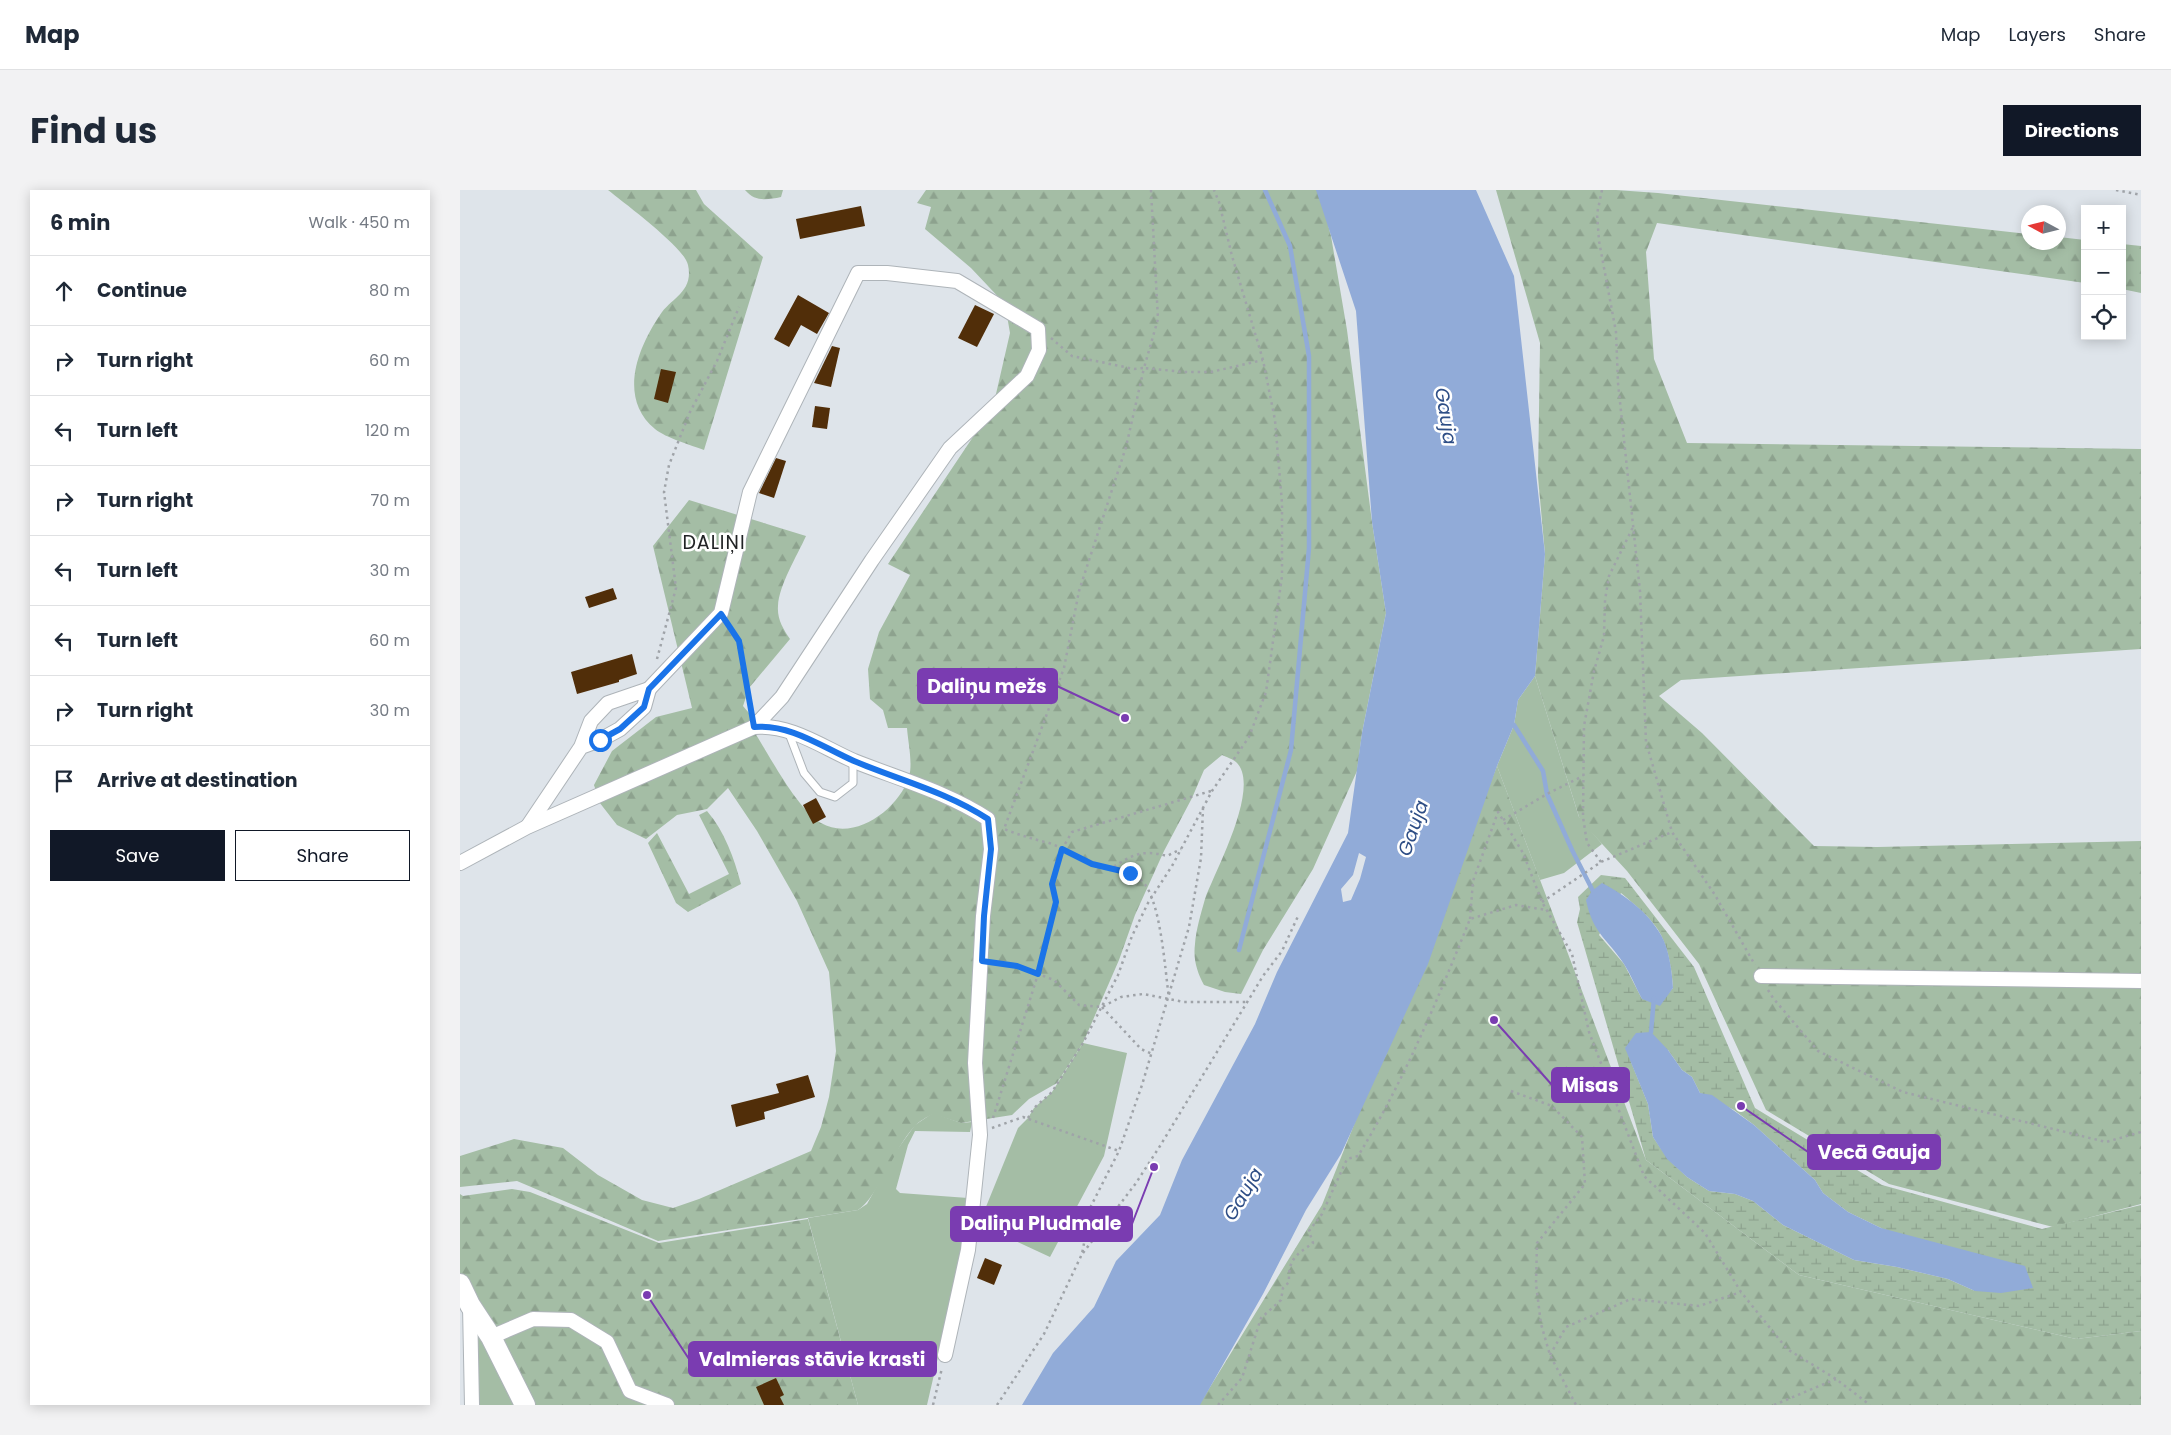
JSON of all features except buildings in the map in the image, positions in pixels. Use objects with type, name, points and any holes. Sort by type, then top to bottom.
[{"type":"street","points":[[527,827],[581,747],[591,721],[608,703],[649,689],[721,614],[750,492],[858,273],[887,273],[957,281],[1038,328],[1039,350],[1026,376],[950,448],[872,560],[782,697],[754,727]]},
{"type":"street","points":[[581,747],[600,740],[620,729],[644,707],[649,689]]},
{"type":"street","points":[[460,863],[527,827],[754,727],[765,726],[788,731],[853,760],[967,805],[988,819],[991,849],[984,916],[975,1063],[980,1134],[968,1250],[945,1355]]},
{"type":"street","points":[[1761,976],[2141,981]]},
{"type":"street","points":[[460,1284],[470,1305],[491,1337],[525,1405]]},
{"type":"street","points":[[470,1305],[472,1405]]},
{"type":"street","points":[[491,1337],[533,1319],[570,1320],[607,1342],[630,1391],[667,1405]]},
{"type":"lane","points":[[788,731],[804,773],[820,792],[835,797],[853,783],[853,760]]},
{"type":"path","points":[[1151,190],[1158,319],[1144,368],[1126,447],[1079,591],[1064,668],[1004,829],[1062,849],[1092,864],[1130,873],[1143,882],[1153,896],[1163,950],[1169,999]]},
{"type":"path","points":[[1028,1118],[1034,1108],[1052,1092],[1083,1043],[1118,976],[1132,936],[1212,791],[1249,736],[1266,692],[1282,576],[1282,503],[1276,429],[1263,360],[1214,190]]},
{"type":"path","points":[[1602,190],[1597,214],[1599,241],[1616,332],[1618,383],[1640,591],[1646,742],[1672,832],[1715,895],[1773,998],[1818,1051],[1903,1092],[2106,1142],[2141,1132]]},
{"type":"path","points":[[2116,190],[2141,195]]},
{"type":"path","points":[[656,662],[676,588],[664,492],[669,466],[690,412],[717,361],[739,307]]},
{"type":"path","points":[[1038,328],[1072,356],[1134,369],[1211,372],[1263,360]]},
{"type":"path","points":[[1601,862],[1587,843],[1583,818],[1584,726],[1594,671],[1604,636],[1605,600],[1609,576],[1634,526]]},
{"type":"path","points":[[721,614],[739,641],[754,727]]},
{"type":"path","points":[[1503,820],[1546,794],[1583,776]]},
{"type":"path","points":[[1119,1151],[1024,1117],[990,1129],[1038,974],[1056,902],[1052,884],[1062,849],[1072,832],[1212,791]]},
{"type":"path","points":[[1082,1254],[1091,1206],[1119,1151],[1152,1054],[1189,927],[1201,858],[1204,807]]},
{"type":"path","points":[[1218,1405],[1242,1378],[1261,1318],[1281,1300],[1283,1288],[1289,1282],[1288,1270],[1294,1257],[1313,1243],[1309,1231],[1322,1214],[1347,1159],[1358,1156],[1383,1114],[1434,1009],[1470,919],[1473,881],[1498,812],[1523,853],[1542,902],[1572,954],[1589,1032],[1644,1176],[1706,1233],[1741,1292],[1787,1349],[1836,1379],[1870,1405]]},
{"type":"path","points":[[1542,902],[1601,862],[1672,832]]},
{"type":"path","points":[[1110,869],[1139,852],[1153,852],[1167,856],[1180,849]]},
{"type":"path","points":[[1470,919],[1516,905],[1546,910]]},
{"type":"path","points":[[997,1405],[1044,1334],[1082,1254],[1160,1146],[1263,976],[1282,951],[1299,914]]},
{"type":"path","points":[[982,961],[1017,966],[1054,980],[1080,1005],[1102,1007],[1120,997],[1143,994],[1184,1002],[1247,1002]]},
{"type":"path","points":[[1102,1007],[1142,1049],[1152,1054]]},
{"type":"path","points":[[1510,1091],[1552,1106],[1582,1137],[1585,1184],[1536,1243],[1536,1284],[1541,1324],[1550,1355],[1576,1405]]},
{"type":"path","points":[[1550,1355],[1566,1327],[1631,1299],[1699,1306],[1741,1292]]},
{"type":"path","points":[[933,1405],[945,1355]]},
{"type":"path","points":[[1774,1405],[1836,1379]]},
{"type":"green space","points":[[608,190],[696,190],[704,204],[763,257],[704,450],[672,438],[655,429],[644,417],[637,403],[634,388],[635,373],[644,343],[660,315],[685,288],[688,282],[688,265],[684,257],[666,237]]},
{"type":"green space","points":[[745,190],[783,190],[781,197],[766,199],[753,197]]},
{"type":"green space","points":[[926,190],[1319,190],[1331,236],[1347,330],[1386,613],[1362,733],[1357,771],[1313,869],[1263,950],[1241,994],[1225,992],[1204,985],[1195,960],[1198,927],[1205,899],[1234,829],[1244,790],[1243,774],[1236,762],[1222,755],[1204,770],[1135,915],[1119,960],[1083,1043],[1057,1083],[1029,1099],[1012,1115],[961,1123],[933,1114],[923,1119],[907,1136],[873,1194],[858,1210],[658,1241],[517,1181],[460,1187],[460,1156],[514,1139],[563,1148],[598,1175],[642,1200],[673,1208],[699,1199],[811,1151],[821,1127],[829,1097],[836,1051],[829,972],[797,901],[757,831],[728,788],[707,809],[677,815],[646,839],[617,825],[596,798],[598,797],[594,785],[612,751],[656,717],[692,708],[653,546],[689,500],[806,536],[785,580],[779,598],[778,611],[780,620],[790,639],[749,688],[743,706],[760,726],[753,730],[793,794],[802,806],[821,823],[834,828],[847,828],[873,820],[895,801],[903,789],[909,777],[911,765],[907,728],[888,728],[883,710],[870,699],[868,669],[879,632],[910,575],[888,564],[993,407],[1010,333],[1005,304],[971,268],[925,229],[931,207],[917,203]]},
{"type":"green space","points":[[1496,190],[1616,190],[1658,193],[2021,233],[2021,250],[2066,250],[2066,238],[2081,240],[2081,282],[1657,223],[1646,252],[1654,359],[1687,443],[2141,449],[2141,649],[1681,680],[1659,696],[1702,733],[1814,846],[1877,847],[2141,841],[2141,1204],[2053,1227],[1889,1184],[1766,1110],[1699,964],[1627,871],[1580,820],[1535,676],[1545,554],[1538,477],[1540,343]]},
{"type":"green space","points":[[2126,244],[2141,246],[2141,293],[2126,290]]},
{"type":"green space","points":[[1535,676],[1579,817],[1602,844],[1564,873],[1540,880],[1497,766],[1514,725],[1518,700]]},
{"type":"green space","points":[[1497,766],[1646,1160],[1799,1275],[2076,1339],[2141,1331],[2141,1405],[1199,1405],[1322,1205]]},
{"type":"green space","points":[[707,811],[719,828],[728,846],[741,884],[688,912],[676,903],[648,843],[657,833],[689,894],[729,874],[699,815]]},
{"type":"green space","points":[[1601,875],[1625,878],[1694,967],[1755,1108],[1882,1185],[2042,1229],[2141,1205],[2141,1331],[2076,1339],[1799,1275],[1646,1160],[1577,922],[1580,909],[1578,897]],"holes":[[[1621,893],[1649,918],[1658,929],[1664,941],[1673,981],[1673,988],[1667,995],[1642,999],[1624,964],[1599,935]],[[1668,1050],[1682,1070],[1692,1077],[1700,1093],[1734,1110],[1754,1125],[1815,1180],[1823,1193],[1848,1212],[1881,1228],[1975,1291],[1948,1279],[1897,1267],[1854,1260],[1783,1225],[1753,1201],[1735,1194],[1709,1191],[1687,1177],[1668,1159],[1653,1137],[1648,1104],[1631,1062]]]},
{"type":"green space","points":[[1083,1043],[1127,1053],[1104,1156],[1050,1257],[979,1224],[1018,1128],[1028,1118],[1034,1108],[1052,1092]]},
{"type":"green space","points":[[933,1113],[961,1123],[972,1122],[970,1132],[915,1131],[908,1145],[896,1189],[900,1193],[968,1198],[962,1253],[927,1405],[858,1405],[808,1218],[858,1210],[867,1204],[897,1150],[915,1125]]},
{"type":"green space","points":[[512,1189],[530,1192],[659,1243],[808,1219],[858,1405],[525,1405],[460,1284],[460,1194],[463,1196]]},
{"type":"green space","points":[[470,1305],[525,1405],[472,1405]]},
{"type":"water","name":"Gauja","points":[[1316,190],[1476,190],[1514,276],[1545,554],[1535,676],[1518,700],[1514,725],[1497,766],[1428,964],[1341,1154],[1306,1210],[1263,1294],[1200,1405],[1022,1405],[1053,1353],[1094,1307],[1116,1261],[1160,1215],[1182,1160],[1255,1024],[1277,972],[1348,833],[1362,733],[1386,613],[1372,522],[1356,311]],"holes":[[[1359,853],[1366,857],[1360,879],[1351,900],[1343,902],[1341,889],[1353,875]]]},
{"type":"water","points":[[1602,883],[1619,893],[1643,912],[1656,927],[1664,941],[1670,960],[1673,988],[1660,1006],[1642,999],[1624,964],[1592,921],[1586,900],[1592,891]]},
{"type":"water","points":[[1651,1032],[1668,1050],[1682,1070],[1692,1077],[1700,1093],[1712,1095],[1754,1125],[1815,1180],[1823,1193],[1848,1212],[1881,1228],[2025,1266],[2033,1288],[2001,1293],[1975,1291],[1948,1279],[1897,1267],[1854,1260],[1783,1225],[1753,1201],[1735,1194],[1709,1191],[1687,1177],[1667,1159],[1653,1137],[1648,1104],[1625,1048],[1636,1033]]},
{"type":"waterway","points":[[1239,950],[1291,750],[1309,548],[1309,356],[1290,246],[1265,190]]},
{"type":"waterway","points":[[1514,725],[1543,771],[1547,794],[1595,895]]},
{"type":"waterway","points":[[1651,1032],[1654,998]]},
{"type":"place","name":"Daliņu mežs","points":[[1125,718]]},
{"type":"place","name":"Misas","points":[[1494,1020]]},
{"type":"place","name":"Vecā Gauja","points":[[1741,1106]]},
{"type":"place","name":"Daliņu Pludmale","points":[[1154,1167]]},
{"type":"place","name":"Valmieras stāvie krasti","points":[[647,1295]]},
{"type":"district","name":"DALIŅI","points":[[714,542]]},
{"type":"route","points":[[600,740],[620,729],[644,707],[649,689],[721,614],[739,641],[754,727],[765,726],[788,731],[812,740],[853,760],[967,805],[988,819],[991,849],[984,916],[982,961],[1017,966],[1038,974],[1056,902],[1052,884],[1062,849],[1092,864],[1130,873]]}]
